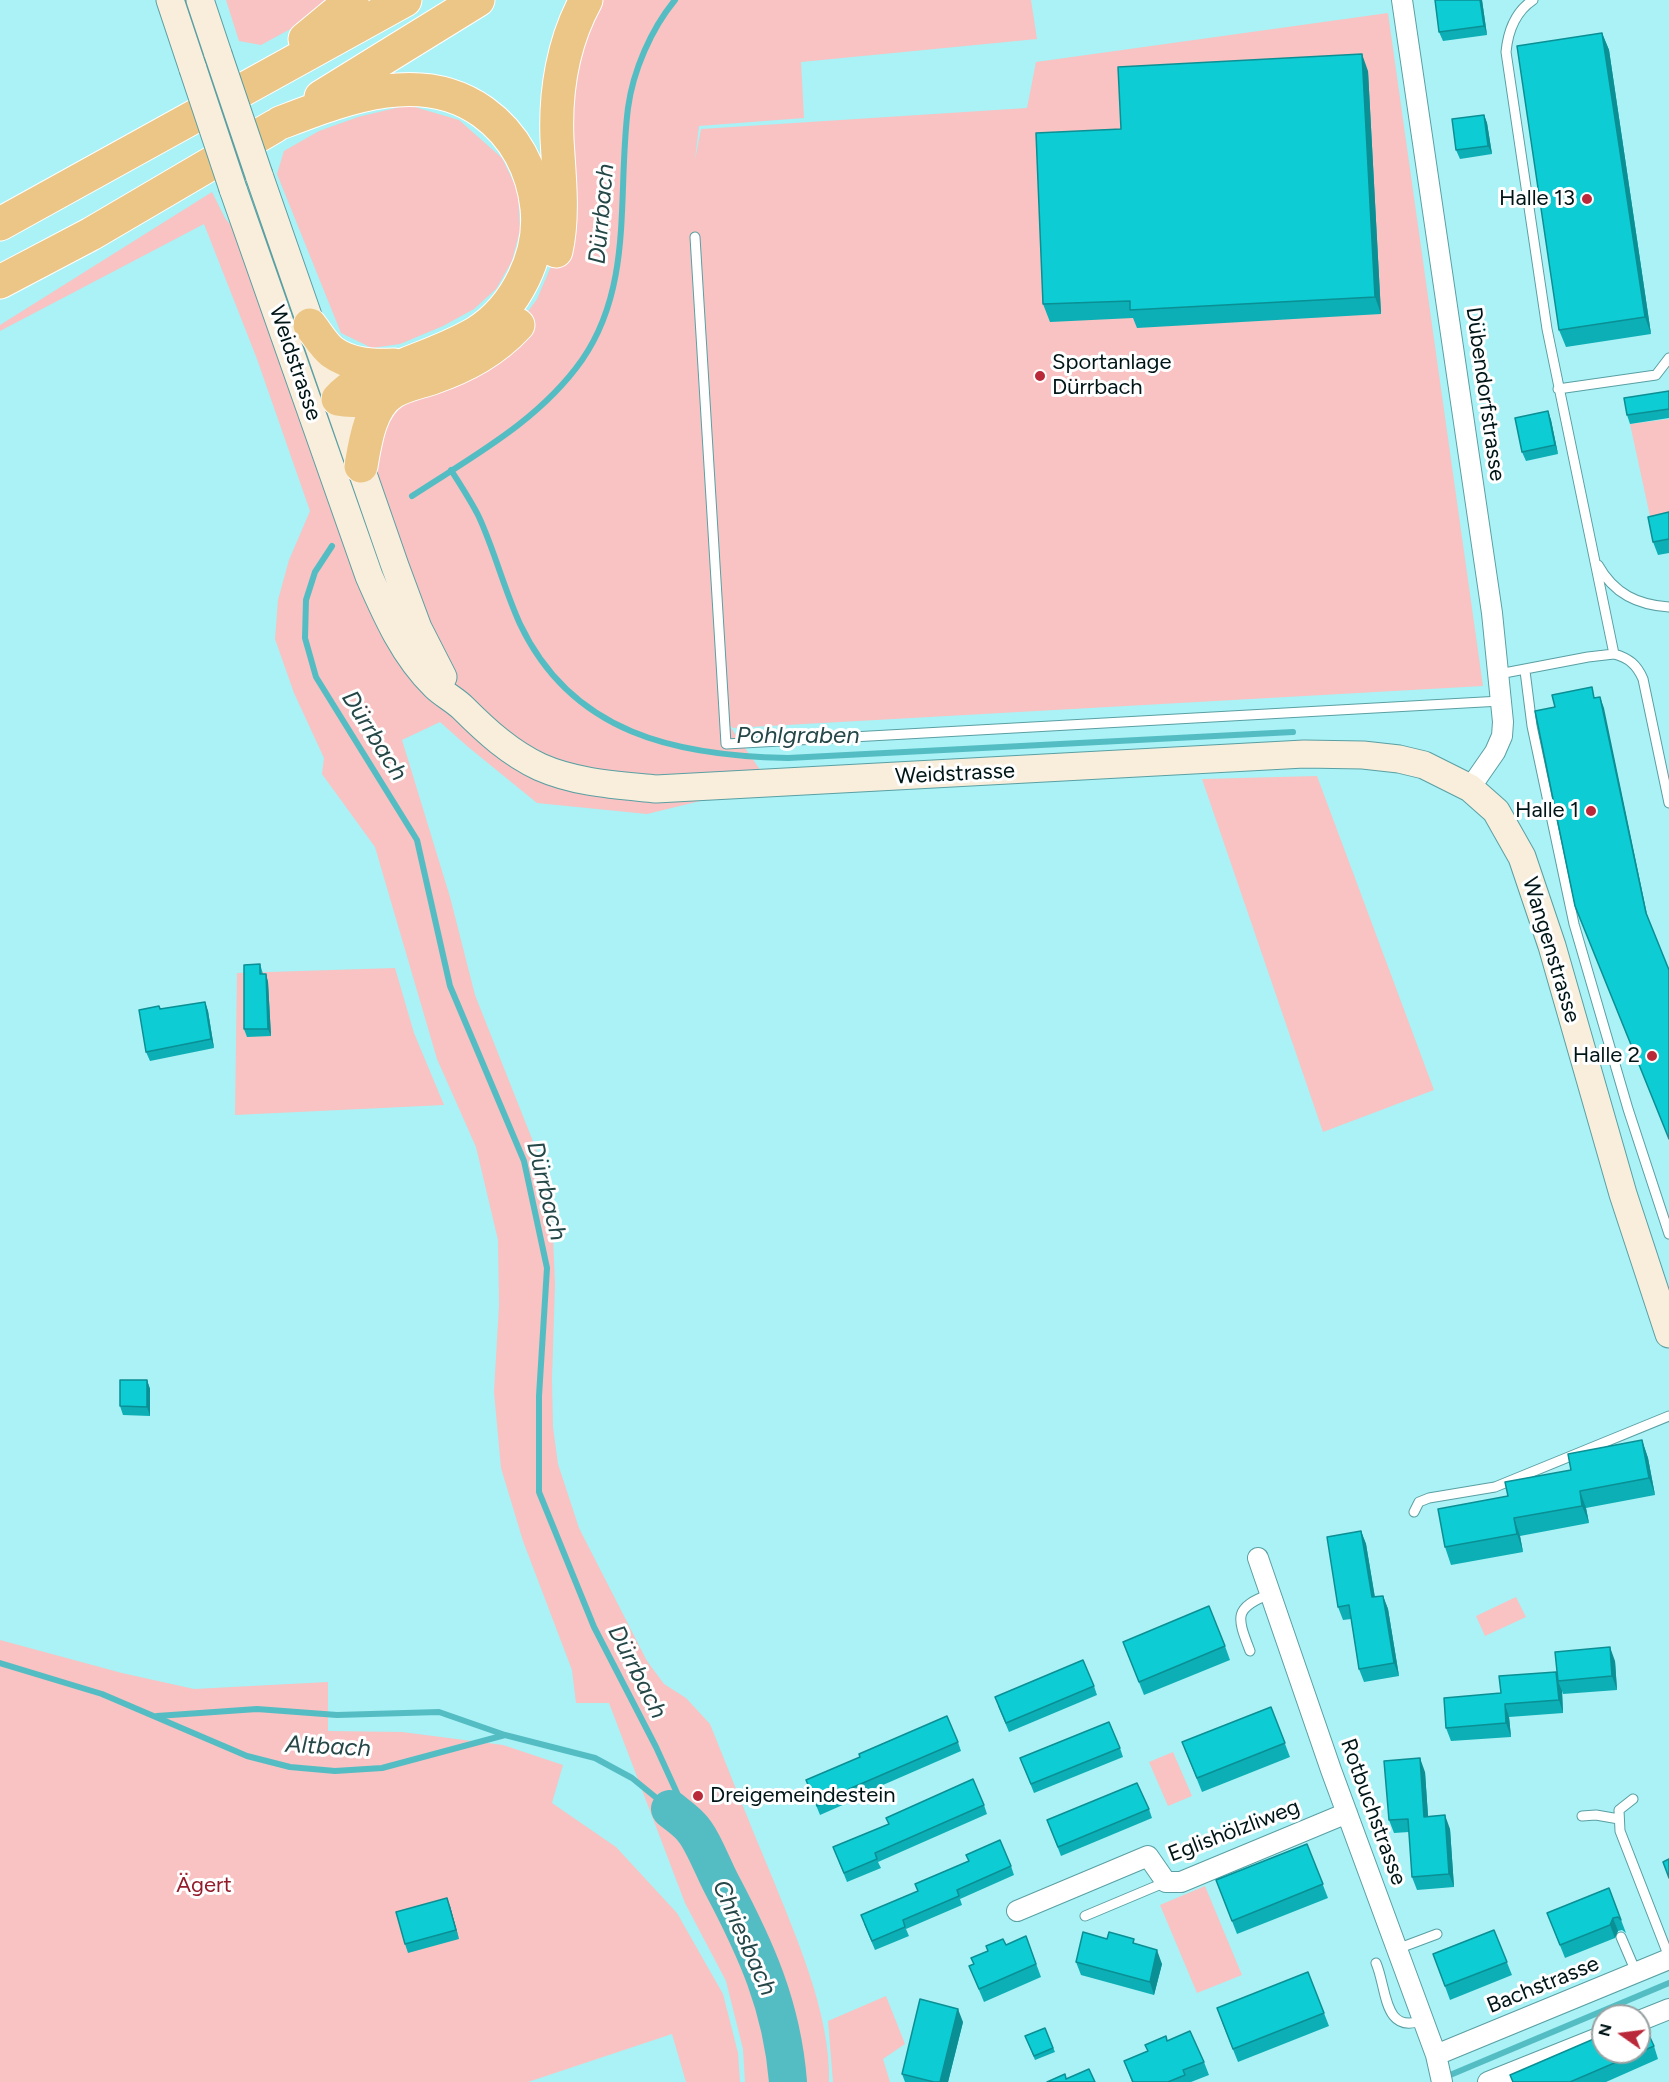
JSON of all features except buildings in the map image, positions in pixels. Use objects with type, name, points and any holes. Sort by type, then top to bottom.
[{"type":"highway","points":[[192,118],[309,36],[352,0]]},
{"type":"highway","points":[[0,224],[405,0]]},
{"type":"highway","points":[[0,282],[91,234],[280,123],[374,62],[478,0]]},
{"type":"highway","points":[[297,329],[352,362],[372,366],[400,378],[452,371],[499,344],[519,324],[542,290],[552,264],[559,230],[558,91],[573,30],[586,0]]},
{"type":"highway","points":[[280,123],[364,94],[399,89],[424,90],[455,98],[480,110],[504,131],[524,161],[535,196],[537,224],[534,252],[518,287],[504,307],[477,332],[443,349],[368,400],[352,402],[338,399]]},
{"type":"highway","points":[[361,466],[370,424],[400,378]]},
{"type":"main road","name":"Weidstrasse","points":[[170,0],[233,189],[297,329],[338,399],[418,628],[458,704]]},
{"type":"main road","name":"Weidstrasse","points":[[200,0],[259,175],[326,453],[369,576],[388,620],[412,658],[435,686],[492,736],[539,766],[584,781],[656,789],[1304,754],[1363,754],[1424,765],[1470,788]]},
{"type":"main road","points":[[326,453],[326,434],[330,416],[338,399]]},
{"type":"main road","name":"Wangenstrasse","points":[[1470,788],[1496,811],[1522,857],[1552,946],[1623,1194],[1669,1334]]},
{"type":"street","name":"Dübendorfstrasse","points":[[1402,0],[1491,601],[1502,701],[1502,736],[1495,752],[1470,788]]},
{"type":"street","name":"Rotbuchstrasse","points":[[1258,1558],[1337,1767],[1347,1813],[1439,2067]]},
{"type":"street","name":"Eglishölzliweg","points":[[1017,1911],[1148,1856],[1166,1882],[1181,1882],[1347,1813]]},
{"type":"street","name":"Bachstrasse","points":[[1439,2067],[1669,1958]]},
{"type":"street","points":[[1651,2017],[1669,2010]]},
{"type":"street","points":[[1488,2082],[1591,2041]]},
{"type":"lane","points":[[1533,0],[1516,17],[1508,33],[1506,52],[1547,330],[1614,654]]},
{"type":"lane","points":[[695,237],[726,744],[1502,701]]},
{"type":"lane","points":[[1558,390],[1656,375],[1669,358]]},
{"type":"lane","points":[[1590,543],[1603,575],[1623,594],[1648,606],[1669,607]]},
{"type":"lane","points":[[1499,674],[1614,654],[1633,663],[1639,669],[1643,680],[1669,803]]},
{"type":"lane","points":[[1525,671],[1532,726],[1574,924],[1628,1109],[1669,1234]]},
{"type":"lane","points":[[1414,1512],[1419,1502],[1429,1497],[1495,1487],[1669,1416]]},
{"type":"lane","points":[[1250,1651],[1242,1631],[1242,1610],[1249,1602],[1270,1594]]},
{"type":"lane","points":[[1633,1800],[1619,1810],[1620,1831],[1669,1958]]},
{"type":"lane","points":[[1582,1816],[1596,1815],[1619,1819]]},
{"type":"lane","points":[[1085,1916],[1166,1882]]},
{"type":"lane","points":[[1397,1949],[1437,1934]]},
{"type":"lane","points":[[1621,1937],[1636,1972]]},
{"type":"lane","points":[[1376,1963],[1386,2001],[1393,2016],[1401,2023],[1413,2024],[1423,2020]]},
{"type":"green space","points":[[226,0],[328,0],[296,26],[261,45],[239,41]]},
{"type":"green space","name":"Sportanlage Dürrbach","points":[[586,0],[1031,0],[1037,39],[801,62],[804,118],[699,126],[695,160],[701,129],[1027,108],[1036,62],[1388,13],[1483,686],[733,728],[729,725],[770,784],[647,814],[537,803],[440,722],[402,740],[450,897],[475,995],[538,1154],[552,1212],[555,1284],[553,1427],[558,1464],[579,1528],[647,1661],[664,1684],[686,1698],[710,1724],[810,1975],[824,2029],[829,2082],[745,2082],[743,2049],[726,1981],[685,1903],[609,1703],[576,1703],[572,1670],[523,1541],[501,1468],[494,1392],[499,1305],[498,1240],[476,1147],[437,1059],[375,847],[322,774],[324,758],[294,693],[275,639],[278,600],[289,560],[310,511],[257,359],[204,224],[0,331],[0,325],[212,192],[225,218],[310,325],[370,424],[519,324],[537,299],[552,264]]},
{"type":"green space","points":[[408,105],[459,120],[502,158],[518,191],[520,230],[512,261],[496,289],[474,309],[443,326],[400,344],[372,348],[341,333],[277,174],[284,151],[319,131],[358,117]]},
{"type":"green space","points":[[1669,419],[1669,527],[1653,530],[1630,424]]},
{"type":"green space","points":[[1317,776],[1434,1090],[1323,1132],[1202,779]]},
{"type":"green space","points":[[395,968],[414,1033],[444,1105],[235,1115],[237,973]]},
{"type":"green space","points":[[1516,1597],[1526,1617],[1485,1636],[1476,1616]]},
{"type":"green space","name":"Ägert","points":[[0,1640],[122,1673],[194,1689],[328,1682],[328,1731],[402,1732],[503,1745],[563,1765],[552,1803],[616,1847],[677,1913],[723,1994],[738,2053],[740,2082],[686,2082],[672,2034],[528,2082],[0,2082]]},
{"type":"green space","points":[[1173,1752],[1192,1796],[1168,1806],[1149,1762]]},
{"type":"green space","points":[[1205,1886],[1242,1975],[1197,1993],[1160,1905]]},
{"type":"green space","points":[[886,1996],[905,2044],[883,2059],[890,2082],[833,2082],[828,2021]]},
{"type":"waterway","name":"Dürrbach","points":[[412,496],[504,436],[546,401],[582,360],[598,331],[610,301],[617,270],[630,94],[644,51],[658,24],[675,0]]},
{"type":"waterway","name":"Pohlgraben","points":[[451,470],[479,517],[520,624],[542,661],[568,691],[598,714],[632,732],[668,744],[707,752],[788,758],[1293,732]]},
{"type":"waterway","name":"Dürrbach","points":[[332,546],[315,572],[306,600],[305,638],[316,677],[417,840],[450,986],[524,1161],[547,1268],[539,1396],[539,1492],[594,1627],[656,1747],[693,1828]]},
{"type":"waterway","name":"Altbach","points":[[0,1663],[102,1694],[247,1756],[290,1767],[335,1771],[382,1768],[505,1735],[595,1758],[632,1778],[670,1809]]},
{"type":"waterway","name":"Altbach","points":[[157,1716],[257,1709],[337,1715],[439,1712],[505,1735]]},
{"type":"waterway","name":"Chriesbach","points":[[670,1809],[689,1824],[699,1838],[756,1955],[780,2028],[788,2082]]},
{"type":"waterway","points":[[1443,2078],[1669,1983]]},
{"type":"place","name":"Halle 13","points":[[1587,199]]},
{"type":"place","name":"Sportanlage Dürrbach","points":[[1040,376]]},
{"type":"place","name":"Halle 1","points":[[1591,811]]},
{"type":"place","name":"Halle 2","points":[[1652,1056]]},
{"type":"place","name":"Dreigemeindestein","points":[[698,1796]]}]
